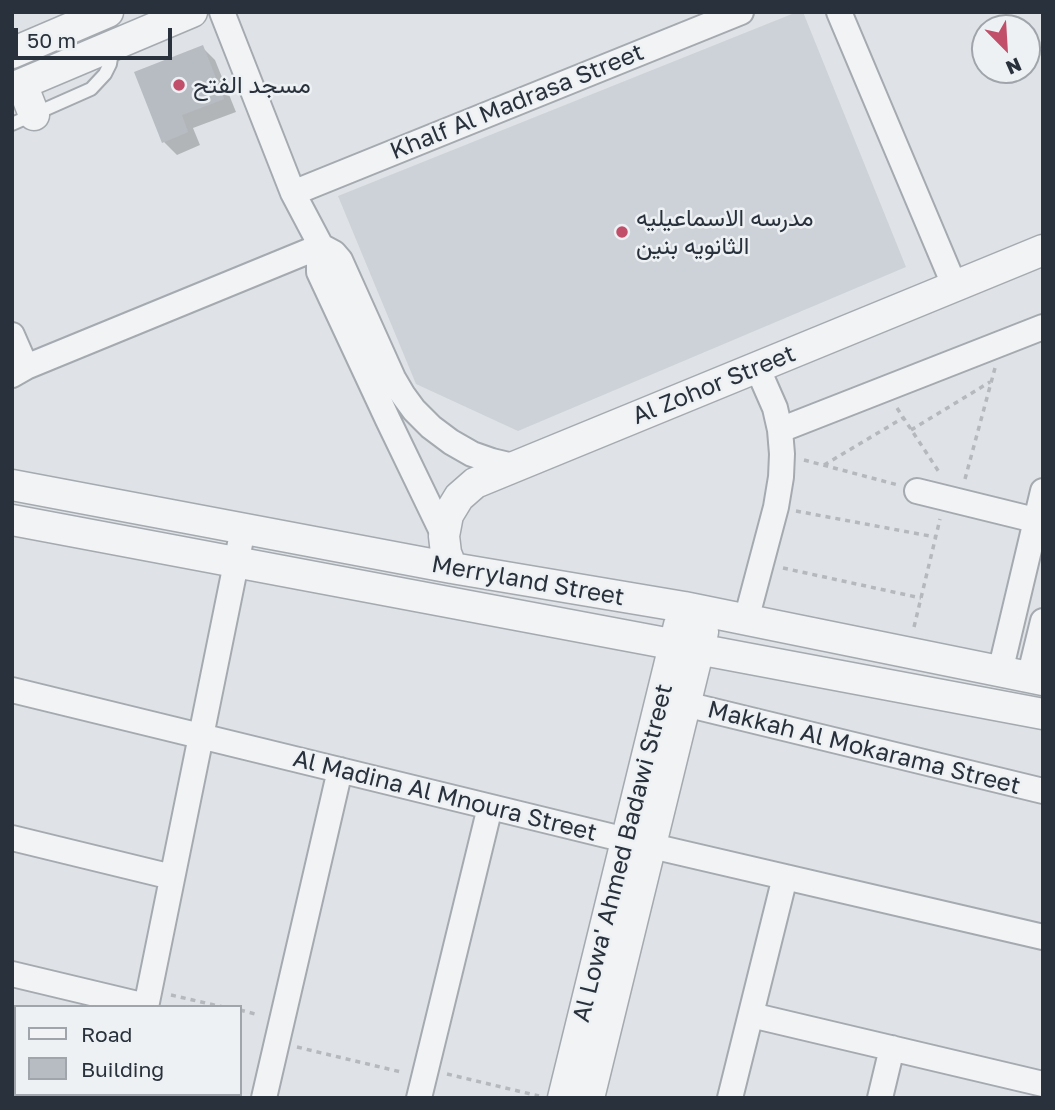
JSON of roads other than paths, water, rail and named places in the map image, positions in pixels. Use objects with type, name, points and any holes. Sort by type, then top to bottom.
[{"type":"street","points":[[12,53],[108,12]]},
{"type":"street","points":[[21,84],[192,12]]},
{"type":"street","points":[[222,12],[293,193],[321,246],[340,260],[393,378],[414,410],[451,442],[473,468]]},
{"type":"street","name":"Khalf Al Madrasa Street","points":[[293,193],[741,12]]},
{"type":"street","points":[[839,12],[955,287]]},
{"type":"street","points":[[73,27],[74,44],[86,57]]},
{"type":"street","points":[[12,53],[29,61],[32,74],[21,84]]},
{"type":"street","points":[[21,84],[23,120]]},
{"type":"street","points":[[12,335],[19,371],[321,246]]},
{"type":"street","points":[[321,246],[319,272],[444,536],[446,553],[452,568]]},
{"type":"street","name":"Al Zohor Street","points":[[444,536],[448,515],[473,468],[513,466],[1043,250]]},
{"type":"street","points":[[781,442],[884,389],[1043,327]]},
{"type":"street","points":[[746,620],[782,477],[781,442],[775,408],[757,367]]},
{"type":"street","points":[[387,420],[414,410]]},
{"type":"street","name":"Merryland Street","points":[[12,485],[452,568],[695,610],[1036,679]]},
{"type":"street","points":[[918,491],[1039,521]]},
{"type":"street","points":[[1000,672],[1039,521],[1043,491]]},
{"type":"street","name":"Merryland Street","points":[[12,520],[1043,714]]},
{"type":"street","points":[[12,974],[147,1001],[243,529]]},
{"type":"street","name":"Al Lowa' Ahmed Badawi Street","points":[[589,1098],[639,843],[695,610]]},
{"type":"street","points":[[1036,679],[1043,621]]},
{"type":"street","name":"Al Lowa' Ahmed Badawi Street","points":[[563,1098],[639,843],[685,704],[686,647]]},
{"type":"street","name":"Al Madina Al Mnoura Street","points":[[12,690],[639,843],[1043,937]]},
{"type":"street","name":"Makkah Al Mokarama Street","points":[[685,704],[1043,791]]},
{"type":"street","points":[[264,1098],[340,770]]},
{"type":"street","points":[[423,1081],[490,807]]},
{"type":"street","points":[[12,838],[172,877]]},
{"type":"street","points":[[730,1098],[785,877]]},
{"type":"street","points":[[751,1015],[1043,1084]]},
{"type":"street","points":[[880,1098],[892,1048]]},
{"type":"lane","points":[[23,120],[91,89],[105,74],[110,64],[113,45]]},
{"type":"place","name":"مسجد الفتح","points":[[179,85]]},
{"type":"place","name":"مدرسه الاسماعيليه الثانويه بنين","points":[[622,232]]}]
